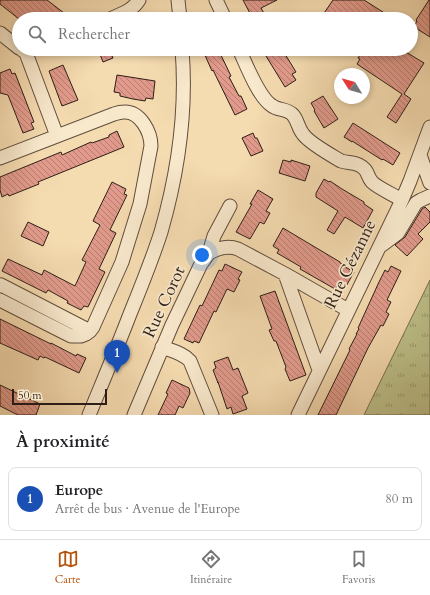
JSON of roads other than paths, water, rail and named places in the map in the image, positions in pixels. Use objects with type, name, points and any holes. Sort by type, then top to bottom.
[{"type":"street","points":[[128,12],[139,0]]},
{"type":"street","points":[[178,0],[179,12]]},
{"type":"street","points":[[216,0],[221,12]]},
{"type":"street","points":[[0,33],[12,41]]},
{"type":"street","points":[[27,56],[57,136]]},
{"type":"street","points":[[89,415],[150,266],[167,210],[174,176],[181,127],[183,86],[182,56]]},
{"type":"street","points":[[242,56],[264,99],[271,106],[290,112],[296,119],[301,132],[306,139],[341,161],[355,163],[364,168],[373,182],[402,200]]},
{"type":"street","points":[[0,158],[114,114],[124,112],[129,112],[138,117],[148,129],[151,136],[151,146],[140,204],[125,254],[96,321],[90,331],[81,336],[71,336],[0,300]]},
{"type":"street","name":"Rue Cézanne","points":[[298,415],[402,200],[430,127]]},
{"type":"street","points":[[420,155],[430,183]]},
{"type":"street","points":[[380,246],[398,232],[416,203],[430,196]]},
{"type":"street","name":"Rue Corot","points":[[134,415],[172,325],[201,264],[210,253],[214,236],[230,206]]},
{"type":"street","points":[[210,253],[222,247],[234,247],[348,310]]},
{"type":"street","points":[[285,274],[319,370]]},
{"type":"street","points":[[0,286],[1,285],[90,331]]},
{"type":"street","points":[[162,347],[181,354],[190,360],[212,415]]},
{"type":"place","name":"Europe","points":[[117,373]]}]
